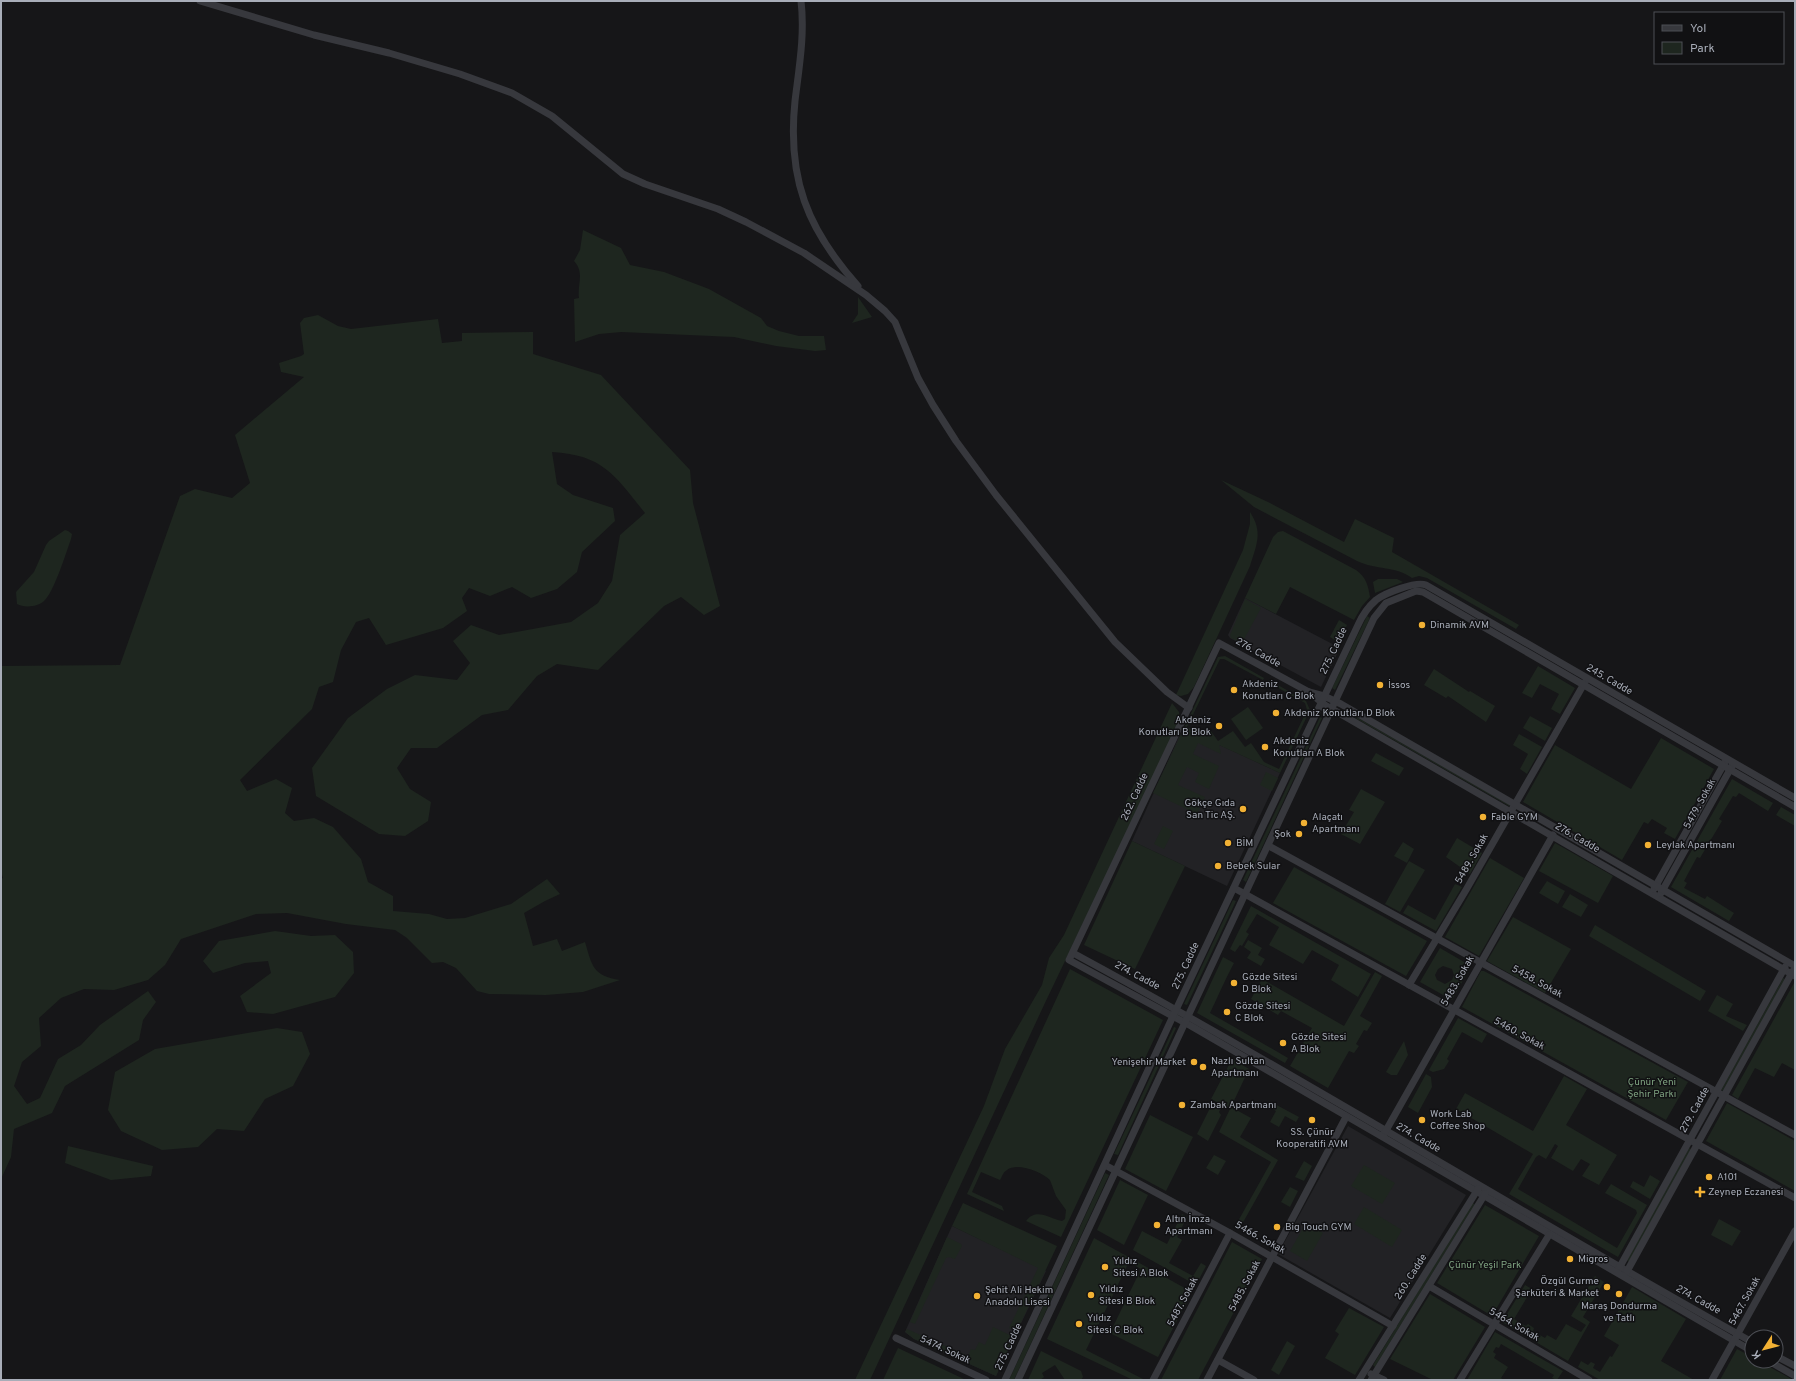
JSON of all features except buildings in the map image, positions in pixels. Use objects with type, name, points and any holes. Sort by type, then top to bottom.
[{"type":"street","points":[[200,1],[314,36],[389,53],[453,72],[512,93],[552,116],[623,174],[644,184],[718,209],[774,235],[804,253],[866,295]]},
{"type":"street","points":[[801,1],[801,41],[793,132],[799,183],[806,206],[817,232],[838,264],[866,295],[892,318],[901,334],[918,378],[933,406],[959,446],[996,495],[1115,642],[1167,692],[1189,708]]},
{"type":"street","name":"245. Cadde","points":[[1412,585],[1420,583],[1426,585],[1795,798]]},
{"type":"street","name":"275. Cadde","points":[[1005,1380],[1175,1013],[1362,616],[1375,601],[1385,594],[1412,585]]},
{"type":"street","name":"245. Cadde","points":[[1381,608],[1389,602],[1416,591],[1425,593],[1583,686],[1795,807]]},
{"type":"street","points":[[1018,1380],[1184,1023],[1269,846],[1374,618],[1381,608],[1375,601]]},
{"type":"street","name":"262. Cadde","points":[[1071,957],[1219,643]]},
{"type":"street","name":"276. Cadde","points":[[1219,643],[1323,699],[1336,701],[1664,889],[1788,962],[1794,971]]},
{"type":"street","name":"5489. Sokak","points":[[1409,985],[1438,939],[1587,679]]},
{"type":"street","name":"276. Cadde","points":[[1323,699],[1332,709],[1652,892],[1784,970],[1794,971]]},
{"type":"street","name":"5479. Sokak","points":[[1652,892],[1723,765],[1731,761]]},
{"type":"street","name":"5479. Sokak","points":[[1659,897],[1730,770],[1731,761]]},
{"type":"street","name":"5483. Sokak","points":[[1382,1138],[1553,835]]},
{"type":"street","name":"5458. Sokak","points":[[1269,846],[1795,1135]]},
{"type":"street","name":"5460. Sokak","points":[[1234,888],[1795,1198]]},
{"type":"street","name":"274. Cadde","points":[[1071,957],[1175,1013],[1188,1015],[1480,1185],[1618,1271],[1744,1337]]},
{"type":"street","name":"279. Cadde","points":[[1618,1271],[1788,962]]},
{"type":"street","name":"279. Cadde","points":[[1625,1275],[1794,971]]},
{"type":"street","name":"274. Cadde","points":[[1175,1013],[1184,1023],[1549,1235],[1618,1271]]},
{"type":"street","name":"5485. Sokak","points":[[1207,1380],[1346,1117]]},
{"type":"street","name":"5466. Sokak","points":[[1105,1165],[1230,1233],[1393,1326]]},
{"type":"street","name":"260. Cadde","points":[[1359,1380],[1480,1185]]},
{"type":"street","name":"260. Cadde","points":[[1372,1378],[1488,1190]]},
{"type":"street","name":"5467. Sokak","points":[[1712,1380],[1795,1231]]},
{"type":"street","name":"5487. Sokak","points":[[1153,1380],[1230,1233]]},
{"type":"street","points":[[1460,1380],[1549,1235]]},
{"type":"street","points":[[1625,1275],[1744,1348]]},
{"type":"street","name":"5464. Sokak","points":[[1429,1286],[1589,1380]]},
{"type":"street","name":"5474. Sokak","points":[[896,1338],[986,1380]]},
{"type":"street","points":[[1218,1360],[1254,1380]]},
{"type":"street","points":[[1784,1360],[1795,1366]]},
{"type":"street","points":[[1783,1369],[1795,1376]]},
{"type":"street","points":[[1365,1370],[1372,1378],[1384,1380]]},
{"type":"shaded area","points":[[1245,598],[1340,648],[1321,687],[1230,638],[1228,635]]},
{"type":"shaded area","points":[[1183,728],[1280,773],[1227,886],[1132,841]]},
{"type":"shaded area","points":[[1348,1126],[1466,1195],[1390,1318],[1278,1254]]},
{"type":"shaded area","name":"Şehit Ali Hekim Anadolu Lisesi","points":[[952,1226],[1046,1271],[996,1376],[914,1339],[905,1332]]},
{"type":"green space","points":[[583,230],[621,248],[630,265],[664,272],[709,289],[761,318],[767,326],[799,336],[824,336],[826,350],[815,351],[776,346],[734,337],[621,332],[599,334],[575,342],[574,299],[579,298],[580,274],[574,261],[580,250]]},
{"type":"green space","points":[[858,297],[872,317],[852,323],[858,314]]},
{"type":"green space","points":[[318,315],[338,326],[351,329],[438,319],[442,343],[462,341],[462,333],[533,332],[533,354],[601,375],[690,470],[693,503],[720,606],[704,615],[681,597],[664,606],[598,670],[557,664],[537,676],[508,710],[482,715],[437,748],[411,748],[397,768],[410,789],[431,802],[428,821],[405,836],[379,834],[316,796],[312,768],[348,718],[387,689],[415,675],[457,680],[470,663],[453,641],[471,625],[499,635],[571,622],[598,603],[612,581],[620,535],[645,513],[616,478],[596,463],[570,454],[552,452],[557,484],[573,495],[613,508],[615,521],[582,552],[577,572],[557,589],[531,598],[512,587],[490,596],[469,588],[462,598],[467,611],[443,628],[386,645],[369,618],[356,622],[341,650],[333,682],[319,687],[312,709],[240,780],[247,791],[276,779],[292,788],[285,813],[294,821],[314,818],[333,827],[361,859],[368,882],[393,896],[393,911],[429,914],[447,919],[465,918],[511,904],[547,879],[560,894],[524,913],[533,946],[557,939],[562,951],[585,942],[592,964],[599,973],[604,976],[620,980],[583,992],[546,995],[489,994],[477,991],[456,968],[443,962],[432,963],[407,938],[395,930],[346,924],[287,913],[256,914],[181,939],[165,965],[148,980],[114,990],[84,989],[61,998],[39,1018],[41,1046],[22,1062],[14,1086],[27,1104],[40,1098],[58,1059],[81,1045],[100,1025],[148,991],[156,1002],[143,1020],[139,1040],[65,1086],[52,1113],[14,1129],[11,1157],[1,1179],[1,879],[3,878],[1,871],[1,666],[120,665],[180,496],[195,489],[232,498],[250,483],[235,435],[304,377],[281,372],[279,363],[304,354],[300,323],[304,318]]},
{"type":"green space","points":[[1221,480],[1268,502],[1344,542],[1355,519],[1394,538],[1392,552],[1519,625],[1516,629],[1427,578],[1419,576],[1412,578],[1406,574],[1371,566],[1357,561],[1254,507]]},
{"type":"green space","points":[[1250,512],[1258,532],[1258,538],[1250,566],[1194,687],[1188,694],[1181,696],[1176,695],[1243,550],[1250,524]]},
{"type":"green space","points":[[65,530],[72,534],[71,539],[59,572],[48,596],[44,601],[35,606],[23,606],[17,604],[16,592],[34,572],[46,545],[49,541]]},
{"type":"green space","points":[[1283,531],[1356,570],[1362,575],[1367,585],[1370,597],[1362,606],[1354,620],[1290,587],[1276,614],[1245,598],[1273,537],[1278,532]]},
{"type":"green space","points":[[1378,579],[1397,579],[1403,582],[1375,593],[1373,582]]},
{"type":"green space","points":[[1245,599],[1261,608],[1242,643],[1231,638],[1230,635]]},
{"type":"green space","points":[[1367,616],[1370,618],[1335,690],[1332,688]]},
{"type":"green space","points":[[1339,620],[1347,625],[1338,642],[1330,637]]},
{"type":"green space","points":[[1225,656],[1264,678],[1263,680],[1224,659],[1220,659],[1187,727],[1202,734],[1208,727],[1218,741],[1233,731],[1245,747],[1251,743],[1264,762],[1279,769],[1307,710],[1305,703],[1268,682],[1269,680],[1306,701],[1310,710],[1280,773],[1219,745],[1221,754],[1198,743],[1193,754],[1219,766],[1209,789],[1195,782],[1199,773],[1187,767],[1178,785],[1205,797],[1197,814],[1153,793],[1218,657]]},
{"type":"green space","points":[[1538,666],[1575,688],[1560,714],[1551,709],[1559,694],[1540,684],[1532,698],[1522,693]]},
{"type":"green space","points":[[1434,669],[1469,692],[1470,691],[1495,706],[1486,722],[1448,696],[1446,698],[1424,685]]},
{"type":"green space","points":[[1172,703],[1179,712],[1180,720],[1044,1005],[870,1380],[855,1380],[984,1106],[1005,1049],[1042,985],[1049,958],[1064,935]]},
{"type":"green space","points":[[1248,707],[1263,728],[1246,740],[1231,719]]},
{"type":"green space","points":[[1344,710],[1510,805],[1509,806],[1343,711]]},
{"type":"green space","points":[[1530,716],[1552,728],[1545,741],[1523,728]]},
{"type":"green space","points":[[1320,717],[1322,718],[1246,882],[1243,880]]},
{"type":"green space","points":[[1519,734],[1542,747],[1527,774],[1520,769],[1528,754],[1513,745]]},
{"type":"green space","points":[[1661,738],[1714,769],[1675,839],[1664,833],[1667,828],[1652,819],[1648,824],[1644,822],[1622,860],[1523,802],[1555,745],[1631,789]]},
{"type":"green space","points":[[1376,753],[1404,768],[1399,776],[1371,761]]},
{"type":"green space","points":[[1266,772],[1278,778],[1272,791],[1260,785]]},
{"type":"green space","points":[[1732,779],[1773,803],[1768,811],[1739,793],[1736,797],[1733,796],[1719,819],[1722,821],[1700,858],[1697,857],[1684,881],[1687,883],[1684,888],[1705,899],[1707,896],[1734,913],[1729,921],[1671,887]]},
{"type":"green space","points":[[1361,789],[1385,802],[1360,844],[1341,834],[1354,812],[1349,810]]},
{"type":"green space","points":[[1781,807],[1795,815],[1795,826],[1776,815]]},
{"type":"green space","points":[[1163,826],[1173,831],[1164,849],[1154,844]]},
{"type":"green space","points":[[1457,838],[1482,853],[1470,874],[1446,857]]},
{"type":"green space","points":[[1132,841],[1185,866],[1135,969],[1084,945]]},
{"type":"green space","points":[[1403,842],[1414,849],[1407,863],[1394,856]]},
{"type":"green space","points":[[1555,843],[1613,876],[1598,903],[1539,871]]},
{"type":"green space","points":[[1490,858],[1524,878],[1479,956],[1445,937]]},
{"type":"green space","points":[[1409,861],[1425,870],[1400,912],[1385,904]]},
{"type":"green space","points":[[1294,867],[1427,941],[1406,976],[1273,903]]},
{"type":"green space","points":[[1547,881],[1565,891],[1558,904],[1539,893]]},
{"type":"green space","points":[[1455,884],[1462,887],[1436,931],[1403,913],[1408,905],[1435,920]]},
{"type":"green space","points":[[1570,894],[1588,905],[1581,917],[1562,907]]},
{"type":"green space","points":[[1233,900],[1236,901],[1187,1005],[1184,1004]]},
{"type":"green space","points":[[1251,906],[1371,974],[1358,997],[1331,980],[1339,965],[1312,950],[1303,964],[1269,945],[1279,927],[1257,914],[1246,932],[1249,934],[1242,946],[1240,945],[1235,952],[1230,949]]},
{"type":"green space","points":[[1513,917],[1571,949],[1545,993],[1487,961]]},
{"type":"green space","points":[[1595,925],[1706,991],[1700,1001],[1589,936]]},
{"type":"green space","points":[[275,931],[311,936],[335,935],[353,952],[354,973],[335,997],[273,1014],[247,1012],[240,996],[271,973],[268,961],[245,963],[213,973],[203,961],[219,941]]},
{"type":"green space","points":[[1248,940],[1262,948],[1258,955],[1265,959],[1261,966],[1247,958],[1251,952],[1244,947]]},
{"type":"green space","points":[[1440,948],[1471,966],[1452,1000],[1420,982]],"holes":[[[1443,966],[1452,969],[1454,975],[1452,980],[1445,984],[1437,980],[1435,975],[1438,969]]]},
{"type":"green space","points":[[1223,957],[1234,963],[1210,1013],[1288,1058],[1285,1063],[1197,1013]]},
{"type":"green space","points":[[1070,969],[1163,1020],[1061,1237],[1026,1221],[1030,1217],[1039,1214],[1062,1221],[1065,1219],[1066,1210],[1056,1196],[1050,1180],[1036,1171],[1017,1167],[1011,1168],[1004,1172],[1000,1180],[981,1172],[972,1192],[1002,1206],[1004,1211],[967,1194]]},
{"type":"green space","name":"Çünür Yeni Şehir Parkı","points":[[1481,971],[1484,971],[1688,1082],[1666,1120],[1462,1007]]},
{"type":"green space","points":[[1375,972],[1382,976],[1360,1016],[1372,1023],[1367,1031],[1364,1030],[1356,1044],[1359,1046],[1354,1053],[1349,1051],[1328,1088],[1290,1066],[1312,1028],[1281,1011],[1278,1015],[1251,999],[1262,979],[1344,1026]]},
{"type":"green space","points":[[1783,978],[1785,979],[1723,1091],[1721,1090]]},
{"type":"green space","points":[[1794,983],[1795,1070],[1782,1063],[1774,1077],[1755,1068],[1738,1099],[1732,1095]]},
{"type":"green space","points":[[1717,995],[1733,1004],[1726,1016],[1747,1025],[1743,1031],[1708,1011]]},
{"type":"green space","points":[[1458,1018],[1487,1034],[1482,1043],[1462,1032],[1447,1059],[1449,1061],[1444,1069],[1433,1072],[1429,1070]]},
{"type":"green space","points":[[1174,1027],[1176,1028],[1118,1155],[1114,1154]]},
{"type":"green space","points":[[277,1028],[302,1032],[310,1054],[293,1086],[265,1099],[244,1131],[217,1129],[198,1147],[162,1150],[121,1131],[108,1110],[115,1072],[155,1049]]},
{"type":"green space","points":[[1404,1041],[1408,1055],[1397,1075],[1391,1075],[1386,1072]]},
{"type":"green space","points":[[1232,1059],[1249,1069],[1231,1107],[1251,1118],[1240,1137],[1278,1160],[1241,1226],[1237,1223],[1271,1162],[1219,1132],[1230,1109],[1211,1099]]},
{"type":"green space","points":[[1426,1074],[1431,1077],[1432,1087],[1418,1113],[1408,1107]]},
{"type":"green space","points":[[1564,1076],[1587,1089],[1566,1125],[1617,1155],[1599,1185],[1582,1176],[1590,1164],[1581,1159],[1573,1171],[1551,1158],[1558,1146],[1555,1144],[1546,1159],[1539,1155],[1536,1157],[1518,1189],[1617,1248],[1637,1213],[1636,1210],[1605,1193],[1611,1184],[1647,1205],[1618,1257],[1509,1194],[1533,1154],[1456,1109],[1465,1093],[1533,1131]]},
{"type":"green space","points":[[1269,1101],[1299,1117],[1296,1122],[1285,1116],[1279,1127],[1270,1122],[1276,1111],[1267,1106]]},
{"type":"green space","points":[[1727,1103],[1795,1141],[1795,1191],[1706,1141]]},
{"type":"green space","points":[[1212,1104],[1221,1108],[1219,1112],[1221,1115],[1208,1141],[1197,1134]]},
{"type":"green space","points":[[1150,1115],[1193,1137],[1166,1191],[1125,1169]]},
{"type":"green space","points":[[68,1146],[153,1166],[151,1176],[111,1180],[65,1163]]},
{"type":"green space","points":[[1689,1148],[1691,1149],[1629,1262],[1627,1260]]},
{"type":"green space","points":[[1214,1155],[1226,1161],[1218,1175],[1206,1168]]},
{"type":"green space","points":[[1304,1161],[1312,1166],[1304,1181],[1295,1177]]},
{"type":"green space","points":[[1364,1165],[1395,1183],[1382,1204],[1351,1186]]},
{"type":"green space","points":[[1105,1173],[1109,1175],[1014,1380],[1009,1380]]},
{"type":"green space","points":[[1650,1175],[1660,1181],[1650,1199],[1630,1187],[1633,1181],[1644,1187]]},
{"type":"green space","points":[[1120,1180],[1148,1195],[1124,1245],[1097,1230]]},
{"type":"green space","points":[[1290,1187],[1298,1191],[1290,1207],[1281,1202]]},
{"type":"green space","points":[[963,1203],[1057,1246],[1017,1331],[1009,1328],[1038,1268],[952,1226]]},
{"type":"green space","points":[[1472,1203],[1475,1204],[1375,1367],[1373,1365]]},
{"type":"green space","name":"Çünür Yeşil Park","points":[[1485,1205],[1539,1236],[1492,1316],[1437,1283]]},
{"type":"green space","points":[[1364,1207],[1402,1230],[1392,1247],[1354,1224]]},
{"type":"green space","points":[[1182,1214],[1187,1217],[1177,1237],[1182,1240],[1169,1263],[1193,1276],[1201,1263],[1206,1266],[1196,1285],[1133,1250],[1142,1231],[1167,1244]]},
{"type":"green space","points":[[1719,1219],[1741,1231],[1732,1246],[1711,1235]]},
{"type":"green space","points":[[1306,1223],[1323,1233],[1307,1261],[1290,1251]]},
{"type":"green space","points":[[947,1237],[961,1244],[962,1246],[955,1259],[949,1257],[946,1258],[915,1324],[910,1322]]},
{"type":"green space","points":[[1094,1238],[1192,1292],[1158,1357],[1110,1333],[1141,1269],[1129,1262],[1086,1350],[1145,1380],[1133,1380],[1047,1339]]},
{"type":"green space","points":[[1232,1242],[1262,1259],[1198,1380],[1161,1380]]},
{"type":"green space","points":[[1595,1276],[1604,1282],[1583,1317],[1590,1322],[1568,1361],[1502,1322],[1525,1285],[1532,1289],[1514,1319],[1526,1326],[1528,1324],[1534,1328],[1533,1331],[1545,1338],[1547,1335],[1556,1340],[1566,1324],[1581,1332],[1586,1325],[1571,1316]]},
{"type":"green space","points":[[1632,1287],[1686,1319],[1661,1361],[1694,1380],[1600,1380],[1578,1367],[1581,1361],[1588,1365],[1591,1362],[1595,1364],[1593,1368],[1600,1372],[1610,1356],[1612,1357],[1619,1345],[1604,1336]]},
{"type":"green space","points":[[1430,1294],[1485,1327],[1453,1380],[1433,1380],[1390,1359]]},
{"type":"green space","points":[[1349,1308],[1384,1327],[1355,1375],[1325,1358],[1339,1334],[1335,1331]]},
{"type":"green space","points":[[993,1327],[1014,1337],[996,1376],[914,1339],[905,1332],[907,1329],[968,1356],[971,1349],[975,1350],[979,1342],[985,1345]]},
{"type":"green space","points":[[1495,1332],[1563,1371],[1557,1380],[1552,1378],[1554,1375],[1501,1344],[1499,1348],[1496,1347],[1493,1352],[1496,1354],[1494,1358],[1508,1367],[1501,1378],[1504,1380],[1467,1380]]},
{"type":"green space","points":[[1287,1341],[1295,1346],[1279,1375],[1271,1370]]},
{"type":"green space","points":[[898,1348],[966,1380],[883,1380]]},
{"type":"green space","points":[[1737,1349],[1744,1353],[1744,1369],[1773,1369],[1793,1380],[1720,1380]]},
{"type":"green space","points":[[1041,1351],[1081,1371],[1083,1377],[1081,1380],[1065,1380],[1055,1365],[1042,1373],[1044,1377],[1040,1380],[1028,1380]]},
{"type":"place","name":"Dinamik AVM","points":[[1422,625]]},
{"type":"place","name":"İssos","points":[[1380,685]]},
{"type":"place","name":"Akdeniz Konutları C Blok","points":[[1234,690]]},
{"type":"place","name":"Akdeniz Konutları D Blok","points":[[1276,713]]},
{"type":"place","name":"Akdeniz Konutları B Blok","points":[[1219,726]]},
{"type":"place","name":"Akdeniz Konutları A Blok","points":[[1265,747]]},
{"type":"place","name":"Gökçe Gıda San Tic AŞ.","points":[[1243,809]]},
{"type":"place","name":"Fable GYM","points":[[1483,817]]},
{"type":"place","name":"Alaçatı Apartmanı","points":[[1304,823]]},
{"type":"place","name":"Şok","points":[[1299,834]]},
{"type":"place","name":"BİM","points":[[1228,843]]},
{"type":"place","name":"Leylak Apartmanı","points":[[1648,845]]},
{"type":"place","name":"Bebek Sular","points":[[1218,866]]},
{"type":"place","name":"Gözde Sitesi D Blok","points":[[1234,983]]},
{"type":"place","name":"Gözde Sitesi C Blok","points":[[1227,1012]]},
{"type":"place","name":"Gözde Sitesi A Blok","points":[[1283,1043]]},
{"type":"place","name":"Yenişehir Market","points":[[1194,1062]]},
{"type":"place","name":"Nazlı Sultan Apartmanı","points":[[1203,1067]]},
{"type":"place","name":"Zambak Apartmanı","points":[[1182,1105]]},
{"type":"place","name":"SS. Çünür Kooperatifi AVM","points":[[1312,1120]]},
{"type":"place","name":"Work Lab Coffee Shop","points":[[1422,1120]]},
{"type":"place","name":"A101","points":[[1709,1177]]},
{"type":"place","name":"Zeynep Eczanesi","points":[[1700,1192]]},
{"type":"place","name":"Altın İmza Apartmanı","points":[[1157,1225]]},
{"type":"place","name":"Big Touch GYM","points":[[1277,1227]]},
{"type":"place","name":"Migros","points":[[1570,1259]]},
{"type":"place","name":"Yıldız Sitesi A Blok","points":[[1105,1267]]},
{"type":"place","name":"Özgül Gurme Şarküteri & Market","points":[[1607,1287]]},
{"type":"place","name":"Maraş Dondurma ve Tatlı","points":[[1619,1294]]},
{"type":"place","name":"Yıldız Sitesi B Blok","points":[[1091,1295]]},
{"type":"place","name":"Şehit Ali Hekim Anadolu Lisesi","points":[[977,1296]]},
{"type":"place","name":"Yıldız Sitesi C Blok","points":[[1079,1324]]}]
